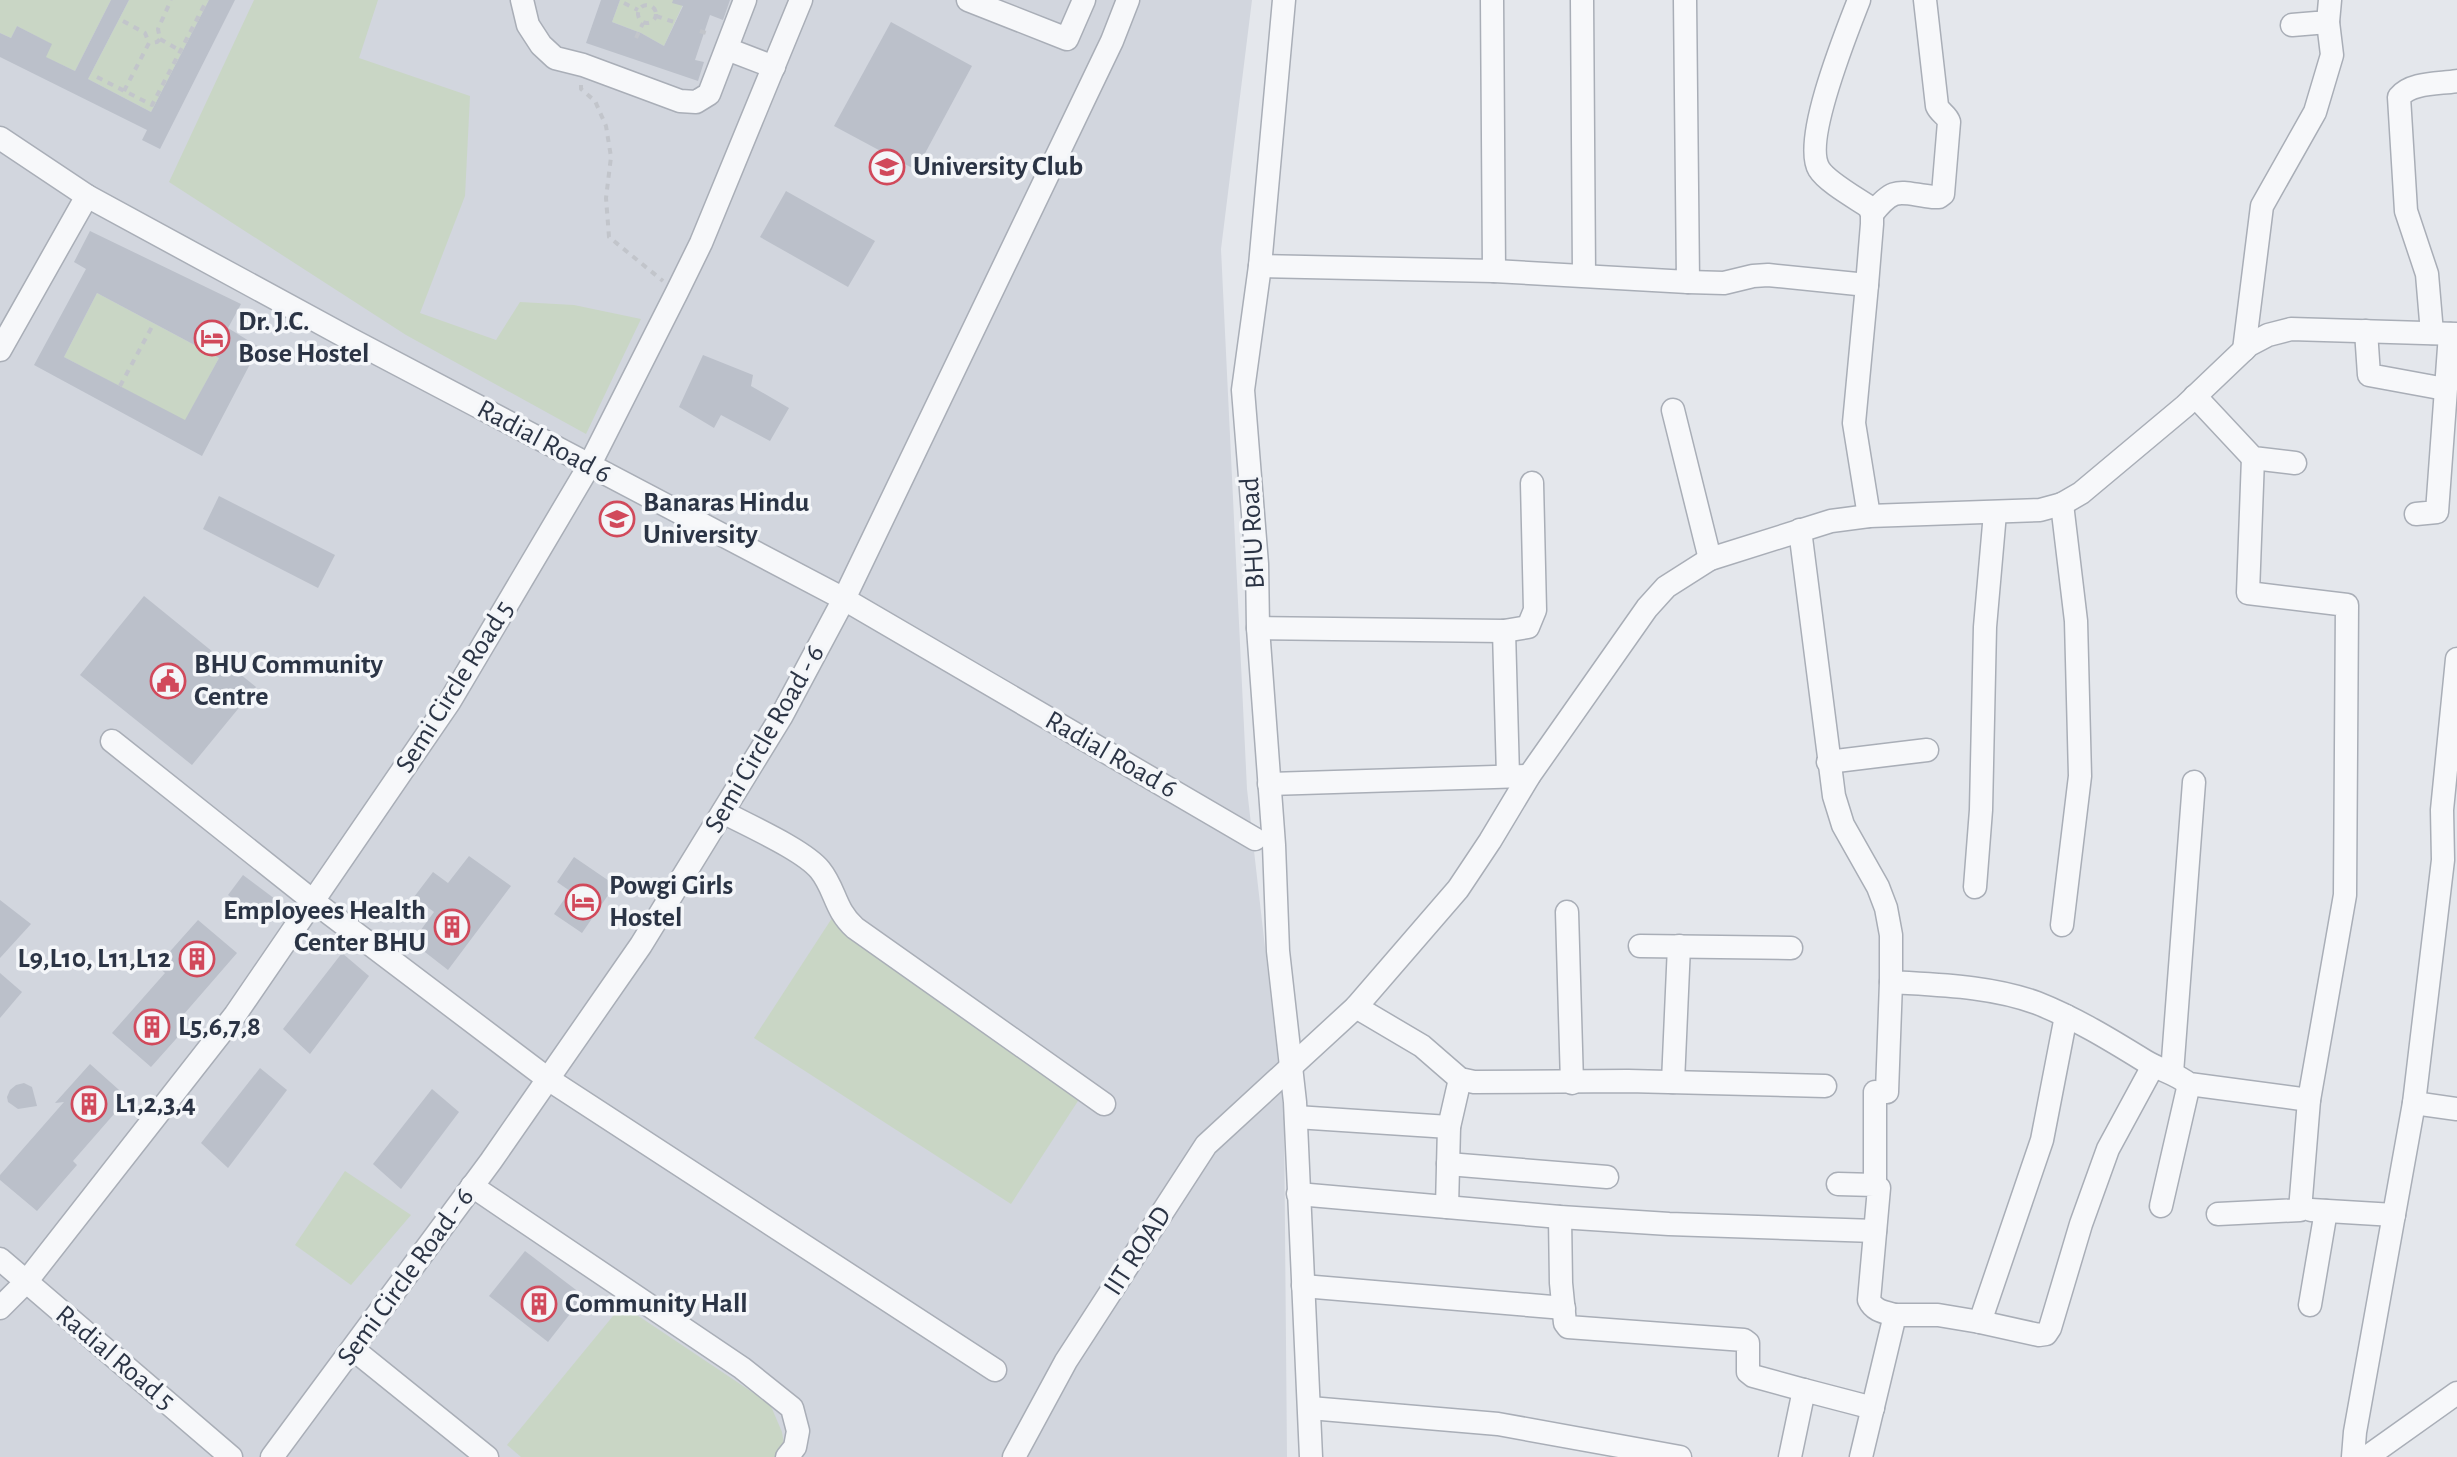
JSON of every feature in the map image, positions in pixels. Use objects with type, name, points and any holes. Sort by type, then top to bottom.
[{"type":"street","points":[[522,0],[528,25],[541,45],[555,58],[583,65],[680,101],[696,102],[709,94],[745,0]]},
{"type":"street","name":"Semi Circle Road 5","points":[[0,1308],[26,1282],[235,1015],[450,701],[589,466],[677,292],[701,243],[801,0]]},
{"type":"street","points":[[968,0],[1067,39],[1084,0]]},
{"type":"street","name":"Semi Circle Road - 6","points":[[272,1457],[472,1186],[641,945],[781,717],[844,599],[1106,55],[1128,0]]},
{"type":"street","name":"BHU Road","points":[[1284,0],[1260,266],[1243,390],[1257,564],[1258,628],[1274,845],[1278,951],[1296,1117],[1311,1457]]},
{"type":"street","points":[[1492,0],[1494,271]]},
{"type":"street","points":[[1582,0],[1584,275]]},
{"type":"street","points":[[1685,0],[1688,282]]},
{"type":"street","points":[[1859,0],[1830,78],[1815,159],[1826,177],[1869,207],[1872,214],[1854,423],[1869,516]]},
{"type":"street","points":[[1872,214],[1884,199],[1896,192],[1933,197],[1943,194],[1949,122],[1937,106],[1925,0]]},
{"type":"street","points":[[2244,350],[2262,206],[2315,112],[2332,55],[2329,11],[2292,25]]},
{"type":"street","points":[[727,49],[774,67]]},
{"type":"street","points":[[2416,514],[2437,512],[2446,334],[2406,211],[2399,97],[2412,87],[2457,81]]},
{"type":"street","name":"Radial Road 6","points":[[0,138],[87,196],[589,466],[844,599],[1255,839]]},
{"type":"street","points":[[0,350],[87,196]]},
{"type":"street","points":[[1260,266],[1494,271],[1724,283],[1768,275],[1867,285]]},
{"type":"street","points":[[2062,925],[2080,776],[2076,621],[2062,504],[2081,493],[2244,350],[2268,335],[2291,329],[2446,334]]},
{"type":"street","points":[[2366,331],[2369,375],[2445,389]]},
{"type":"street","points":[[2195,396],[2253,458],[2295,463]]},
{"type":"street","points":[[1673,410],[1710,559]]},
{"type":"street","points":[[2253,458],[2248,593],[2347,605],[2345,895],[2309,1100],[2300,1210]]},
{"type":"street","points":[[1258,628],[1504,631],[1528,627],[1535,610],[1532,483]]},
{"type":"street","name":"IIT ROAD","points":[[1014,1457],[1066,1361],[1206,1145],[1356,1007],[1458,889],[1490,841],[1518,776],[1666,587],[1710,559],[1831,521],[1869,516],[2040,510],[2062,504]]},
{"type":"street","points":[[1975,887],[1981,810],[1984,641],[1995,513]]},
{"type":"street","points":[[1800,530],[1834,796],[1843,825],[1878,887],[1891,935],[1891,982],[1875,1185]]},
{"type":"street","points":[[1269,784],[1518,776],[1504,631]]},
{"type":"street","points":[[2353,1457],[2414,1103],[2450,860],[2442,810],[2457,659]]},
{"type":"street","points":[[112,741],[313,901],[548,1079],[995,1370]]},
{"type":"street","points":[[1828,762],[1927,750]]},
{"type":"street","points":[[2161,1206],[2194,782]]},
{"type":"street","points":[[723,812],[806,857],[820,870],[843,918],[855,928],[1104,1104]]},
{"type":"street","points":[[1567,912],[1572,1083]]},
{"type":"street","points":[[1640,946],[1791,948]]},
{"type":"street","points":[[1673,1082],[1679,946]]},
{"type":"street","points":[[1891,982],[1992,991],[2035,1002],[2101,1034],[2171,1074],[2309,1100]]},
{"type":"street","points":[[1356,1007],[1422,1046],[1460,1079],[1474,1082],[1825,1086]]},
{"type":"street","points":[[1980,1322],[2042,1140],[2066,1016]]},
{"type":"street","points":[[1838,1184],[1875,1185],[1879,1188],[1869,1300],[1872,1307],[1895,1315],[1938,1315],[2046,1334],[2108,1149],[2171,1074]]},
{"type":"street","points":[[1447,1207],[1449,1127],[1460,1079]]},
{"type":"street","points":[[2414,1103],[2457,1109]]},
{"type":"street","points":[[1296,1117],[1449,1127]]},
{"type":"street","points":[[1448,1164],[1607,1177]]},
{"type":"street","points":[[472,1186],[742,1368],[792,1408],[798,1431],[795,1447],[787,1457]]},
{"type":"street","points":[[1298,1194],[1669,1224],[1875,1231]]},
{"type":"street","points":[[2218,1214],[2300,1210],[2394,1215]]},
{"type":"street","points":[[2310,1305],[2326,1211]]},
{"type":"street","points":[[1560,1217],[1565,1323],[1568,1327],[1744,1340],[1749,1349],[1748,1372],[1753,1376],[1873,1408]]},
{"type":"street","name":"Radial Road 5","points":[[0,1259],[231,1457]]},
{"type":"street","points":[[1303,1286],[1564,1308]]},
{"type":"street","points":[[1862,1457],[1895,1315]]},
{"type":"street","points":[[353,1349],[487,1457]]},
{"type":"street","points":[[1790,1457],[1804,1390]]},
{"type":"street","points":[[2367,1457],[2457,1393]]},
{"type":"street","points":[[1310,1408],[1498,1424],[1556,1446],[1680,1457]]},
{"type":"path","points":[[171,0],[158,29],[160,39],[181,51]]},
{"type":"path","points":[[97,77],[152,105],[207,0]]},
{"type":"path","points":[[649,2],[656,16],[651,23],[643,23],[638,17],[638,10],[649,2]]},
{"type":"path","points":[[624,3],[638,10]]},
{"type":"path","points":[[656,16],[674,22]]},
{"type":"path","points":[[123,21],[145,33],[149,43],[124,91]]},
{"type":"path","points":[[636,38],[643,23]]},
{"type":"path","points":[[145,33],[158,29]]},
{"type":"path","points":[[149,43],[160,39]]},
{"type":"path","points":[[583,65],[581,89],[595,101],[601,114],[611,157],[606,198],[609,237],[677,292]]},
{"type":"path","points":[[120,386],[154,323]]},
{"type":"shaded area","name":"Banaras Hindu University","points":[[0,0],[1252,0],[1221,249],[1247,789],[1284,1115],[1287,1457],[0,1457]]},
{"type":"green space","points":[[0,0],[111,0],[75,71],[45,57],[51,44],[17,26],[11,38],[0,33]]},
{"type":"green space","points":[[129,0],[209,0],[151,112],[88,79]]},
{"type":"green space","points":[[254,0],[378,0],[359,58],[470,96],[465,196],[420,313],[496,340],[520,302],[574,305],[641,319],[586,434],[406,335],[169,182]]},
{"type":"green space","points":[[620,0],[685,0],[664,46],[612,22]]},
{"type":"green space","points":[[97,293],[219,358],[185,421],[64,357]]},
{"type":"green space","points":[[834,915],[1091,1081],[1011,1204],[754,1038]]},
{"type":"green space","points":[[345,1171],[411,1215],[351,1285],[295,1245]]},
{"type":"green space","points":[[622,1305],[770,1404],[784,1444],[777,1457],[521,1457],[507,1445]]},
{"type":"building","points":[[111,0],[129,0],[88,79],[151,112],[209,0],[235,0],[160,149],[142,140],[147,130],[0,57],[0,33],[11,38],[17,26],[52,44],[46,57],[75,71]]},
{"type":"building","points":[[601,0],[620,0],[612,22],[664,46],[683,6],[672,3],[673,0],[730,0],[723,20],[710,15],[695,60],[704,62],[698,81],[586,43]]},
{"type":"building","points":[[891,22],[972,66],[916,170],[834,126]]},
{"type":"building","points":[[786,191],[875,241],[848,287],[760,237]]},
{"type":"building","name":"Dr. J.C. Bose Hostel","points":[[90,231],[241,304],[228,328],[259,347],[202,456],[34,365],[86,269],[74,262]],"holes":[[[97,293],[219,358],[185,420],[64,357]]]},
{"type":"building","points":[[703,355],[753,375],[751,386],[789,408],[770,441],[721,415],[714,428],[679,407]]},
{"type":"building","points":[[219,496],[335,555],[318,588],[203,529]]},
{"type":"building","name":"BHU Community Centre","points":[[144,596],[256,687],[192,765],[80,675]]},
{"type":"building","name":"Employees Health Center BHU","points":[[469,856],[511,886],[448,970],[412,942],[434,912],[414,897],[433,872],[448,883]]},
{"type":"building","name":"Powgi Girls Hostel","points":[[574,857],[615,885],[582,933],[554,914],[570,891],[557,882]]},
{"type":"building","points":[[243,875],[279,902],[264,921],[228,895]]},
{"type":"building","points":[[0,900],[31,924],[0,958]]},
{"type":"building","points":[[198,920],[237,953],[184,1014],[192,1021],[151,1067],[112,1033],[165,973],[157,966]]},
{"type":"building","points":[[342,953],[369,976],[310,1054],[283,1029]]},
{"type":"building","points":[[0,973],[22,992],[0,1018]]},
{"type":"building","points":[[90,1064],[128,1098],[73,1161],[77,1165],[37,1211],[0,1180],[0,1175],[64,1102],[55,1103]]},
{"type":"building","points":[[260,1068],[287,1090],[228,1168],[201,1143]]},
{"type":"building","points":[[24,1083],[32,1087],[37,1106],[18,1109],[8,1102],[7,1097],[16,1085]]},
{"type":"building","points":[[432,1089],[459,1112],[401,1189],[373,1164]]},
{"type":"building","name":"Community Hall","points":[[525,1251],[584,1296],[548,1342],[489,1296]]},
{"type":"place","name":"University Club","points":[[887,167]]},
{"type":"place","name":"Dr. J.C. Bose Hostel","points":[[212,338]]},
{"type":"place","name":"Banaras Hindu University","points":[[617,519]]},
{"type":"place","name":"BHU Community Centre","points":[[168,681]]},
{"type":"place","name":"Powgi Girls Hostel","points":[[583,902]]},
{"type":"place","name":"Employees Health Center BHU","points":[[452,927]]},
{"type":"place","name":"L9,L10, L11,L12","points":[[197,959]]},
{"type":"place","name":"L5,6,7,8","points":[[152,1027]]},
{"type":"place","name":"L1,2,3,4","points":[[89,1104]]},
{"type":"place","name":"Community Hall","points":[[539,1304]]}]
